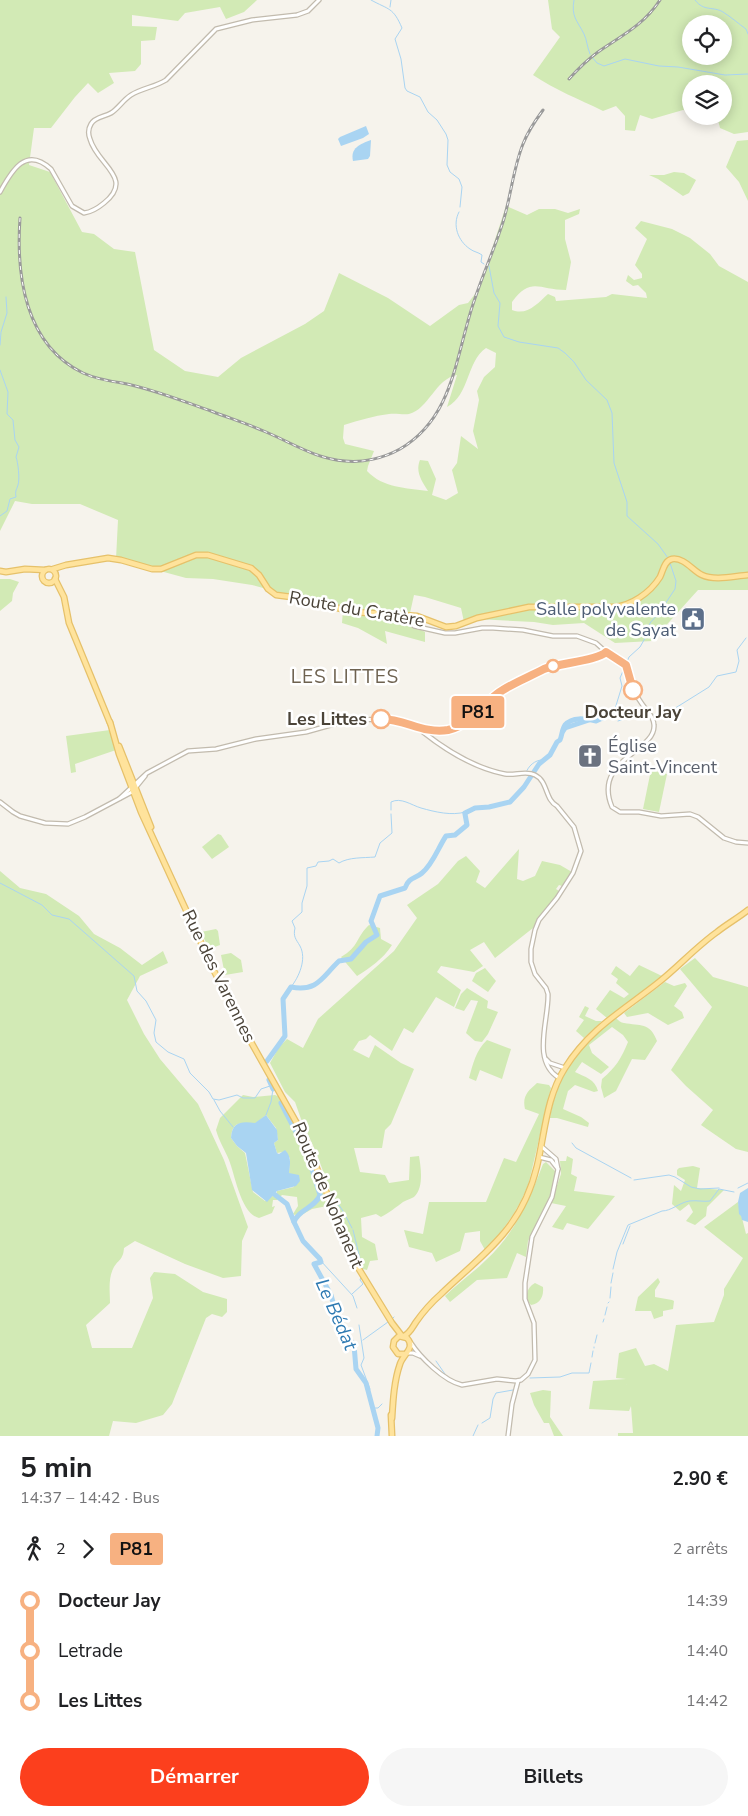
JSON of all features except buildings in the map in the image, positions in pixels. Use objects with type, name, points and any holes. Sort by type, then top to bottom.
[{"type":"main road","name":"Route du Cratère","points":[[66,565],[108,558],[160,570],[196,555],[208,554],[251,568],[259,575],[268,589],[276,595],[298,598],[353,612],[410,615],[451,627],[478,618],[535,607],[622,606],[634,601],[650,589],[667,562],[674,559],[681,560],[704,576],[719,577],[748,574]]},
{"type":"main road","points":[[0,571],[45,570],[66,565]]},
{"type":"main road","points":[[30,569],[42,576],[46,582],[54,579],[66,565]]},
{"type":"main road","points":[[52,569],[54,579]]},
{"type":"main road","points":[[42,576],[45,570]]},
{"type":"main road","name":"Rue des Varennes","points":[[54,579],[66,604],[69,624],[110,722],[133,788],[162,856],[232,1007],[281,1093]]},
{"type":"main road","points":[[392,1436],[391,1394],[398,1358],[393,1347],[395,1339],[410,1333],[425,1311],[443,1291],[485,1255],[506,1231],[525,1200],[532,1184],[548,1108],[559,1078],[565,1068],[585,1040],[596,1030],[662,980],[716,932],[748,910]]},
{"type":"main road","name":"Route de Nohanent","points":[[281,1093],[314,1158],[350,1252],[392,1322],[403,1336]]},
{"type":"main road","points":[[392,1418],[399,1368],[410,1349],[410,1342],[425,1311]]},
{"type":"main road","name":"Route de Nohanent","points":[[392,1322],[395,1339]]},
{"type":"main road","points":[[403,1336],[410,1342]]},
{"type":"main road","points":[[396,1352],[406,1354]]},
{"type":"street","points":[[0,192],[21,162],[28,159],[34,160],[47,165],[51,169],[72,206],[80,212],[87,213],[92,211],[110,198],[117,181],[111,170],[99,158],[92,145],[89,137],[90,125],[97,119],[111,113],[132,94],[166,80],[216,30],[230,25],[304,13],[319,0]]},
{"type":"street","points":[[410,615],[410,622],[414,626],[445,633],[455,634],[487,628],[519,629],[553,636],[574,636],[596,643],[626,665],[634,693],[649,713],[654,724],[653,731],[641,747],[620,763],[615,770],[608,792],[613,809],[620,812],[638,812],[665,816],[690,814],[698,817],[724,838],[748,843]]},
{"type":"street","points":[[0,802],[20,816],[45,822],[68,824],[120,798],[149,772],[188,751],[216,749],[256,738],[310,732],[349,720],[392,719],[422,729],[440,731],[462,725],[497,694],[537,673],[552,666],[599,657],[606,652]]},
{"type":"street","points":[[422,729],[423,732],[441,746],[482,768],[507,775],[532,774],[540,779],[550,800],[574,827],[581,851],[573,873],[537,924],[530,958],[533,968],[546,988],[548,997],[543,1048],[544,1057],[551,1071],[559,1078]]},
{"type":"street","points":[[544,1057],[550,1063],[565,1068]]},
{"type":"street","points":[[508,1436],[512,1404],[518,1381],[528,1374],[536,1355],[534,1323],[524,1292],[530,1242],[552,1197],[558,1169],[556,1159],[541,1146]]},
{"type":"street","points":[[539,1157],[551,1160],[558,1169]]},
{"type":"street","points":[[410,1342],[422,1358]]},
{"type":"street","points":[[406,1354],[413,1353],[446,1378],[462,1385],[497,1379],[518,1381]]},
{"type":"green space","points":[[0,0],[257,0],[244,12],[226,19],[220,7],[185,13],[178,21],[132,15],[132,26],[157,27],[155,40],[141,41],[141,64],[135,71],[109,73],[114,83],[98,93],[88,83],[51,128],[34,128],[29,165],[50,172],[82,232],[94,234],[114,249],[135,252],[154,350],[185,371],[218,377],[241,358],[305,324],[324,311],[339,273],[388,298],[430,326],[459,305],[468,303],[479,289],[506,206],[527,215],[539,209],[555,209],[568,213],[580,209],[579,214],[565,220],[565,239],[571,262],[566,290],[530,287],[519,294],[512,302],[512,310],[527,310],[548,294],[555,297],[556,301],[606,297],[612,294],[647,298],[646,293],[638,285],[633,286],[626,281],[628,275],[634,280],[642,278],[642,274],[635,265],[647,239],[635,228],[641,221],[672,229],[690,238],[710,254],[719,266],[748,282],[748,590],[698,590],[652,641],[615,643],[584,623],[553,625],[534,622],[476,619],[464,622],[461,608],[414,595],[410,613],[398,612],[399,618],[425,632],[425,642],[385,631],[387,644],[358,628],[342,623],[343,610],[252,585],[213,579],[186,578],[116,559],[118,520],[80,504],[32,504],[15,501],[0,531]],"holes":[[[486,348],[496,353],[495,367],[484,377],[477,391],[479,400],[473,431],[478,449],[461,436],[457,463],[452,470],[458,493],[446,500],[432,495],[436,479],[428,461],[420,460],[418,468],[428,491],[403,488],[380,481],[367,471],[374,451],[345,444],[343,438],[344,425],[378,416],[409,414],[416,411],[443,382],[457,375],[447,407],[460,395],[480,354]]]},
{"type":"green space","points":[[548,0],[748,0],[748,132],[734,134],[720,128],[719,125],[732,125],[732,75],[682,75],[682,110],[652,119],[640,115],[635,131],[625,130],[625,116],[616,106],[603,111],[558,90],[533,75],[560,37],[552,29]]},
{"type":"green space","points":[[748,140],[748,201],[739,182],[726,167],[737,141]]},
{"type":"green space","points":[[674,172],[684,173],[696,180],[689,193],[683,196],[649,175],[664,175]]},
{"type":"green space","points":[[0,579],[10,579],[19,582],[13,593],[12,601],[0,611]]},
{"type":"green space","points":[[110,730],[116,750],[75,764],[76,772],[71,773],[66,736]]},
{"type":"green space","points":[[651,770],[667,774],[659,812],[643,809]]},
{"type":"green space","points":[[218,834],[221,835],[229,847],[212,859],[202,847]]},
{"type":"green space","points":[[519,849],[517,879],[523,881],[535,876],[542,861],[560,865],[572,872],[562,886],[559,885],[556,889],[559,891],[554,900],[533,928],[495,958],[484,942],[470,950],[483,966],[474,972],[441,966],[437,972],[461,990],[454,1007],[436,997],[413,1033],[404,1028],[392,1051],[370,1035],[366,1039],[359,1041],[353,1050],[369,1058],[375,1045],[401,1063],[414,1069],[391,1124],[385,1130],[382,1148],[354,1148],[360,1172],[385,1175],[389,1183],[409,1180],[410,1157],[419,1156],[421,1172],[421,1183],[414,1197],[381,1217],[376,1214],[361,1218],[362,1237],[375,1244],[378,1260],[370,1261],[367,1270],[363,1269],[358,1262],[295,1102],[285,1092],[270,1063],[279,1047],[287,1039],[303,1048],[318,1019],[394,951],[417,918],[407,905],[438,884],[458,861],[466,856],[480,871],[476,882],[485,888]]},
{"type":"green space","points":[[0,871],[20,888],[46,894],[79,916],[94,934],[120,948],[142,965],[163,951],[168,963],[140,976],[127,1000],[144,1034],[160,1059],[198,1104],[224,1160],[248,1227],[242,1241],[241,1276],[223,1278],[185,1264],[135,1241],[124,1248],[121,1258],[111,1273],[110,1303],[86,1325],[92,1348],[132,1348],[153,1298],[150,1278],[154,1272],[175,1274],[203,1292],[227,1299],[227,1312],[222,1317],[212,1314],[206,1318],[172,1404],[163,1415],[136,1423],[113,1421],[109,1436],[0,1436]]},
{"type":"green space","points":[[369,925],[380,928],[381,939],[392,945],[376,963],[357,976],[341,957],[354,946]]},
{"type":"green space","points":[[216,929],[220,945],[209,949],[201,932]]},
{"type":"green space","points":[[231,953],[241,960],[243,972],[225,975],[221,955]]},
{"type":"green space","points":[[695,958],[713,977],[748,987],[748,1152],[736,1149],[701,1125],[713,1110],[671,1070],[712,1007],[680,969]]},
{"type":"green space","points":[[639,965],[662,976],[607,1018],[596,1009],[610,990],[624,998],[629,994],[616,983],[618,979],[611,974],[616,966],[630,976]]},
{"type":"green space","points":[[485,968],[496,981],[488,992],[472,981],[476,973]]},
{"type":"green space","points":[[665,982],[674,986],[685,983],[687,986],[674,1006],[682,1012],[684,1018],[668,1025],[648,1013],[627,1017],[624,1013]]},
{"type":"green space","points":[[467,988],[488,1001],[487,1008],[498,1012],[488,1034],[482,1042],[475,1041],[466,1033],[478,1001],[471,1000],[464,1011],[455,1008],[461,994]]},
{"type":"green space","points":[[585,1006],[589,1008],[585,1016],[596,1021],[602,1021],[584,1038],[576,1031],[584,1020],[579,1017]]},
{"type":"green space","points":[[615,1017],[623,1023],[644,1026],[654,1035],[657,1041],[645,1060],[632,1059],[616,1091],[604,1098],[601,1087],[602,1079],[618,1062],[628,1042],[623,1035],[612,1027],[589,1045],[592,1053],[609,1067],[601,1074],[582,1062],[575,1072],[592,1081],[598,1091],[594,1092],[575,1085],[568,1091],[563,1109],[581,1117],[589,1123],[588,1127],[557,1118],[550,1118],[559,1086],[576,1054],[590,1037]]},
{"type":"green space","points":[[487,1040],[511,1049],[502,1079],[480,1070],[476,1081],[469,1078],[478,1053]]},
{"type":"green space","points":[[537,1083],[549,1085],[551,1088],[529,1182],[516,1210],[499,1235],[485,1250],[480,1241],[480,1231],[465,1233],[460,1251],[436,1262],[432,1253],[409,1247],[404,1230],[423,1234],[429,1202],[486,1202],[504,1158],[516,1162],[539,1114],[525,1109],[524,1104],[526,1094]]},
{"type":"green space","points":[[243,1095],[253,1097],[275,1095],[280,1097],[311,1158],[312,1161],[309,1164],[314,1166],[327,1206],[312,1209],[298,1217],[297,1214],[293,1214],[298,1206],[297,1197],[282,1195],[277,1200],[273,1200],[272,1207],[275,1206],[272,1213],[259,1218],[253,1215],[243,1202],[229,1160],[217,1134],[216,1130],[220,1118]],"holes":[[[266,1115],[276,1128],[278,1140],[274,1143],[277,1153],[283,1152],[290,1158],[289,1173],[294,1187],[277,1191],[276,1197],[272,1196],[265,1201],[253,1192],[245,1153],[231,1138],[233,1128],[238,1124],[255,1124]]]},
{"type":"green space","points":[[567,1156],[573,1159],[571,1174],[577,1177],[574,1191],[615,1196],[588,1229],[567,1223],[563,1230],[552,1227],[566,1206],[551,1203],[561,1174],[560,1161],[566,1161]]},
{"type":"green space","points":[[546,1162],[556,1172],[551,1196],[528,1241],[526,1257],[517,1253],[507,1278],[477,1280],[450,1302],[445,1296],[496,1250],[513,1228],[526,1204],[543,1164]]},
{"type":"green space","points":[[693,1166],[700,1168],[697,1188],[724,1190],[707,1207],[706,1216],[695,1225],[686,1221],[693,1212],[689,1204],[680,1211],[672,1204],[674,1185],[681,1191],[685,1180],[677,1175],[677,1170]]},
{"type":"green space","points":[[738,1202],[746,1234],[748,1233],[748,1436],[618,1436],[618,1433],[633,1433],[631,1406],[629,1411],[589,1409],[593,1381],[626,1379],[616,1378],[619,1353],[636,1348],[645,1366],[654,1364],[668,1371],[676,1325],[714,1322],[724,1295],[724,1289],[743,1258],[704,1227]]},
{"type":"green space","points":[[658,1278],[660,1282],[655,1290],[655,1297],[674,1301],[673,1309],[663,1311],[663,1316],[654,1319],[651,1311],[635,1311],[638,1297]]},
{"type":"green space","points":[[535,1283],[543,1287],[543,1293],[539,1301],[531,1305],[527,1299],[527,1293]]},
{"type":"green space","points":[[543,1390],[551,1391],[550,1417],[563,1436],[554,1436],[549,1423],[544,1423],[534,1405],[530,1393]]},
{"type":"water","points":[[366,126],[369,134],[341,146],[338,139],[340,137]]},
{"type":"water","points":[[371,140],[370,156],[368,159],[353,161],[354,150]]},
{"type":"water","points":[[266,1115],[277,1130],[278,1140],[274,1143],[277,1153],[279,1154],[285,1150],[289,1155],[289,1173],[299,1175],[300,1181],[296,1186],[277,1191],[267,1202],[252,1190],[246,1153],[231,1138],[233,1129],[238,1124],[245,1122],[255,1123]]},
{"type":"water","points":[[748,1188],[748,1222],[742,1220],[739,1214],[738,1202],[740,1193]]},
{"type":"waterway","points":[[371,0],[393,13],[399,21],[402,28],[395,39],[401,59],[405,88],[407,91],[420,97],[428,112],[437,120],[446,134],[448,140],[447,165],[450,172],[459,179],[462,187],[460,207]]},
{"type":"waterway","points":[[390,7],[391,0]]},
{"type":"waterway","points":[[574,0],[574,15],[585,36],[590,54]]},
{"type":"waterway","points":[[695,0],[702,6],[723,12],[746,29],[748,34]]},
{"type":"waterway","points":[[592,57],[597,63],[604,66],[625,59],[659,66],[678,67],[725,75],[748,74]]},
{"type":"waterway","points":[[459,212],[456,222],[459,237],[466,246],[482,255],[481,262],[484,264]]},
{"type":"waterway","points":[[489,266],[494,293],[500,303],[498,326],[504,337],[519,342],[558,348],[574,362],[586,380],[607,400],[612,413],[614,463],[627,502],[627,516],[658,544],[668,558]]},
{"type":"waterway","points":[[0,345],[1,332],[7,313],[6,297]]},
{"type":"waterway","points":[[0,370],[8,392],[7,414],[13,420],[15,440],[19,447],[16,457],[19,479],[16,497],[10,499],[7,511],[0,516]]},
{"type":"waterway","points":[[609,715],[614,712],[622,686],[620,678],[629,657],[640,647],[648,633],[650,623],[675,589],[676,581],[670,563]]},
{"type":"waterway","points":[[618,721],[627,718],[631,713],[639,717],[661,714],[677,707],[709,687],[717,676],[736,672],[739,661],[737,650],[746,638]]},
{"type":"waterway","name":"Le Bédat","points":[[465,813],[475,808],[510,802],[524,787],[539,764],[550,755],[560,740],[564,727],[568,722],[580,719],[596,721],[609,715],[613,717]]},
{"type":"waterway","name":"Le Bédat","points":[[563,731],[565,728],[589,720]]},
{"type":"waterway","points":[[526,773],[532,764],[542,760]]},
{"type":"waterway","points":[[391,810],[391,802],[398,800],[421,808],[449,814],[465,812]]},
{"type":"waterway","name":"Le Bédat","points":[[291,987],[299,973],[303,956],[295,938],[295,928],[292,921],[302,912],[302,903],[307,886],[307,868],[316,866],[318,862],[333,859],[339,863],[352,859],[375,857],[380,843],[392,833],[391,814]]},
{"type":"waterway","name":"Le Bédat","points":[[267,1061],[285,1036],[283,999],[291,987],[308,987],[319,982],[339,961],[351,959],[366,942],[377,935],[371,921],[380,896],[405,888],[410,880],[426,869],[446,836],[455,835],[467,825],[465,814]]},
{"type":"waterway","points":[[0,883],[42,905],[52,915],[69,919],[134,976],[137,991],[146,1001],[156,1020],[154,1033],[156,1042],[168,1052],[184,1059],[190,1073],[209,1092],[213,1099],[219,1100],[237,1095],[243,1098],[255,1098],[261,1089],[270,1086]]},
{"type":"waterway","name":"Le Bédat","points":[[269,1080],[273,1089]]},
{"type":"waterway","points":[[266,1115],[273,1089]]},
{"type":"waterway","points":[[214,1100],[233,1127]]},
{"type":"waterway","name":"Le Bédat","points":[[281,1103],[307,1153],[320,1195],[315,1203],[299,1214],[294,1222],[303,1241],[320,1259],[321,1262],[314,1264],[331,1295],[339,1325],[354,1345],[356,1369],[366,1383],[378,1428],[377,1436]]},
{"type":"waterway","points":[[572,1143],[576,1148],[631,1178]]},
{"type":"waterway","points":[[634,1180],[669,1175],[691,1187],[700,1189],[719,1188]]},
{"type":"waterway","points":[[738,1188],[748,1183]]},
{"type":"waterway","points":[[613,1269],[617,1252],[628,1225],[685,1202],[710,1201],[719,1189],[734,1192]]},
{"type":"waterway","points":[[274,1194],[287,1204],[294,1222]]},
{"type":"waterway","points":[[334,1198],[352,1228]]},
{"type":"waterway","points":[[623,1244],[630,1226]]},
{"type":"waterway","points":[[353,1230],[363,1271]]},
{"type":"waterway","points":[[320,1260],[353,1296],[357,1308]]},
{"type":"waterway","points":[[611,1283],[613,1273]]},
{"type":"waterway","points":[[352,1294],[363,1284],[360,1280],[361,1277]]},
{"type":"waterway","points":[[610,1298],[611,1287]]},
{"type":"waterway","points":[[605,1315],[607,1307]]},
{"type":"waterway","points":[[363,1340],[388,1322]]},
{"type":"waterway","points":[[359,1325],[364,1358],[361,1365],[370,1389]]},
{"type":"waterway","points":[[595,1343],[597,1335]]},
{"type":"waterway","points":[[592,1357],[593,1351]]},
{"type":"waterway","points":[[436,1361],[445,1374]]},
{"type":"waterway","points":[[530,1378],[560,1377],[572,1373],[589,1373],[591,1363]]},
{"type":"waterway","points":[[482,1423],[490,1418],[493,1399],[496,1393],[513,1390]]},
{"type":"waterway","points":[[373,1408],[378,1408],[382,1404]]},
{"type":"waterway","points":[[473,1436],[478,1425]]},
{"type":"railway","points":[[569,79],[594,55],[639,23],[654,9],[660,0]]},
{"type":"railway","points":[[20,218],[20,263],[28,307],[48,345],[63,361],[88,375],[102,380],[145,388],[178,399],[252,426],[324,457],[334,460],[352,461],[373,459],[394,452],[417,437],[430,423],[440,407],[448,389],[474,302],[503,222],[520,153],[529,130],[543,110]]},
{"type":"bus line","name":"P81","points":[[381,719],[392,719],[422,729],[447,730],[470,720],[501,692],[544,669],[599,657],[606,652],[626,665],[633,690]]},
{"type":"place","name":"Salle polyvalente de Sayat","points":[[693,619]]},
{"type":"place","name":"Docteur Jay","points":[[633,690]]},
{"type":"place","name":"Les Littes","points":[[381,719]]},
{"type":"place","name":"Église Saint-Vincent","points":[[590,756]]},
{"type":"district","name":"LES LITTES","points":[[345,676]]}]
